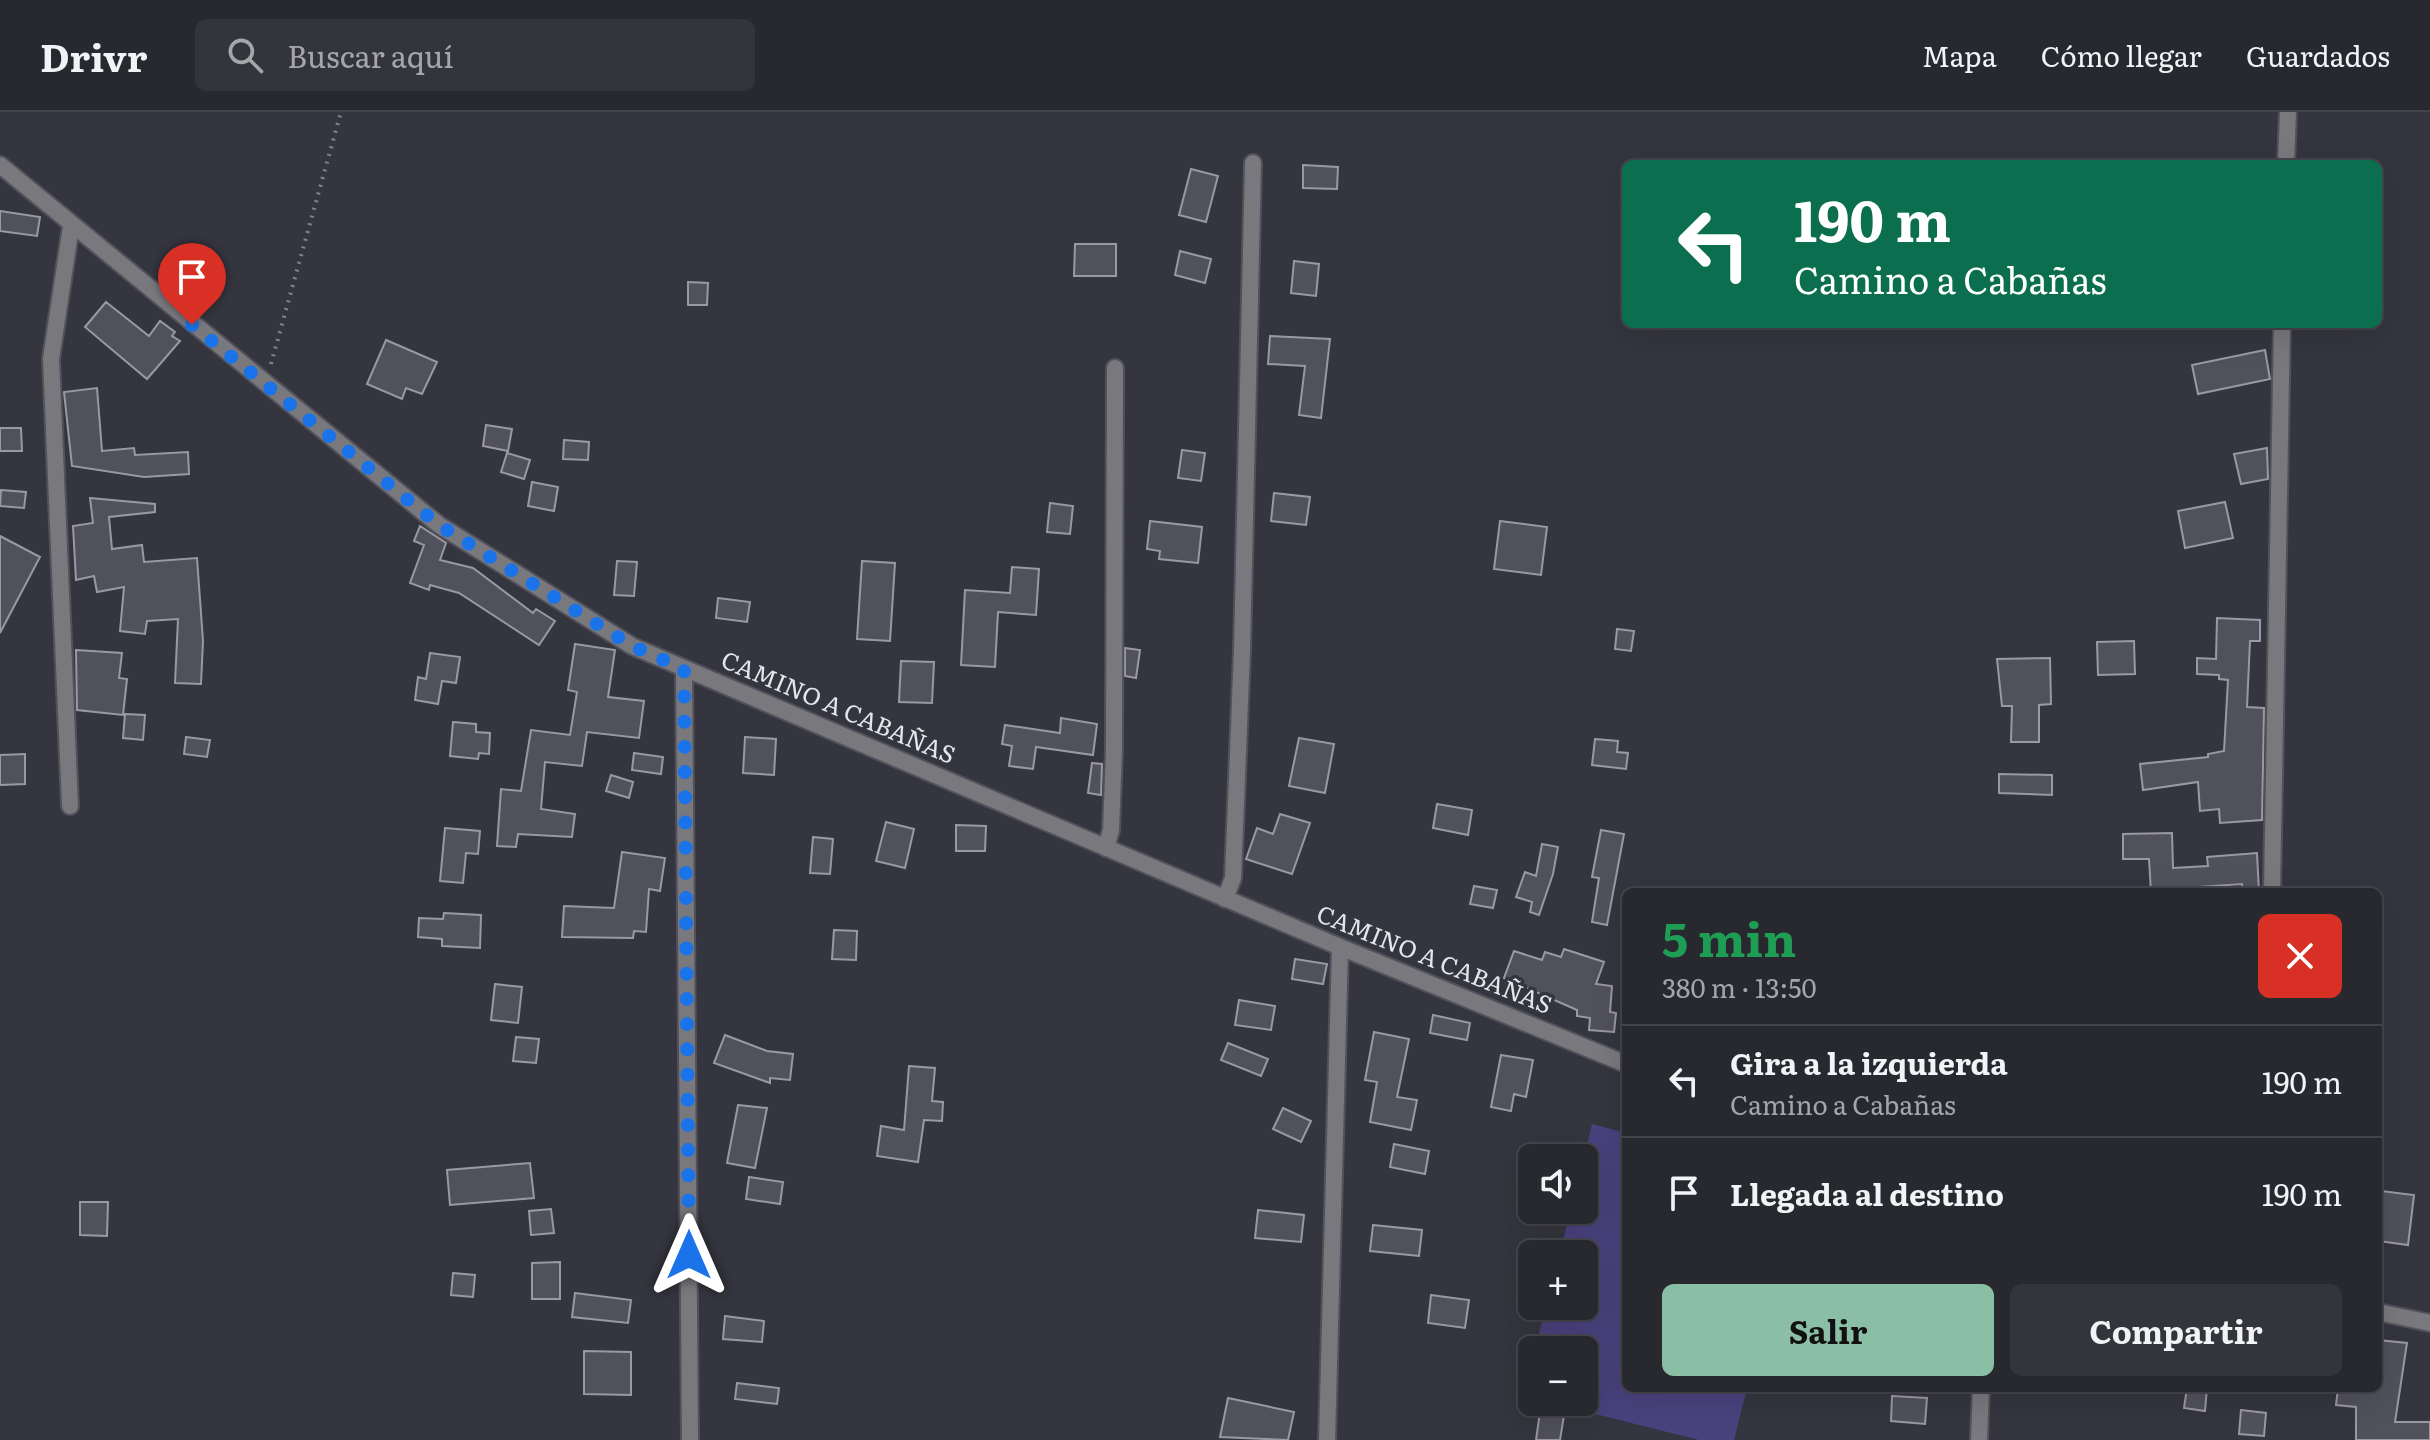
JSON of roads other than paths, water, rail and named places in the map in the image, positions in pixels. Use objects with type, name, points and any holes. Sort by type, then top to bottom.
[{"type":"street","points":[[2286,160],[2288,112]]},
{"type":"street","points":[[1225,899],[1233,878],[1242,651],[1253,163]]},
{"type":"street","name":"CAMINO A CABAÑAS","points":[[0,165],[439,525],[632,646],[1225,899],[1622,1062]]},
{"type":"street","points":[[70,806],[51,359],[71,226]]},
{"type":"street","points":[[2272,888],[2282,328]]},
{"type":"street","points":[[1106,848],[1111,830],[1114,751],[1115,368]]},
{"type":"street","points":[[684,669],[690,1440]]},
{"type":"street","points":[[1327,1440],[1340,947]]},
{"type":"street","points":[[2382,1313],[2430,1323]]},
{"type":"street","points":[[1979,1440],[1981,1392]]}]
